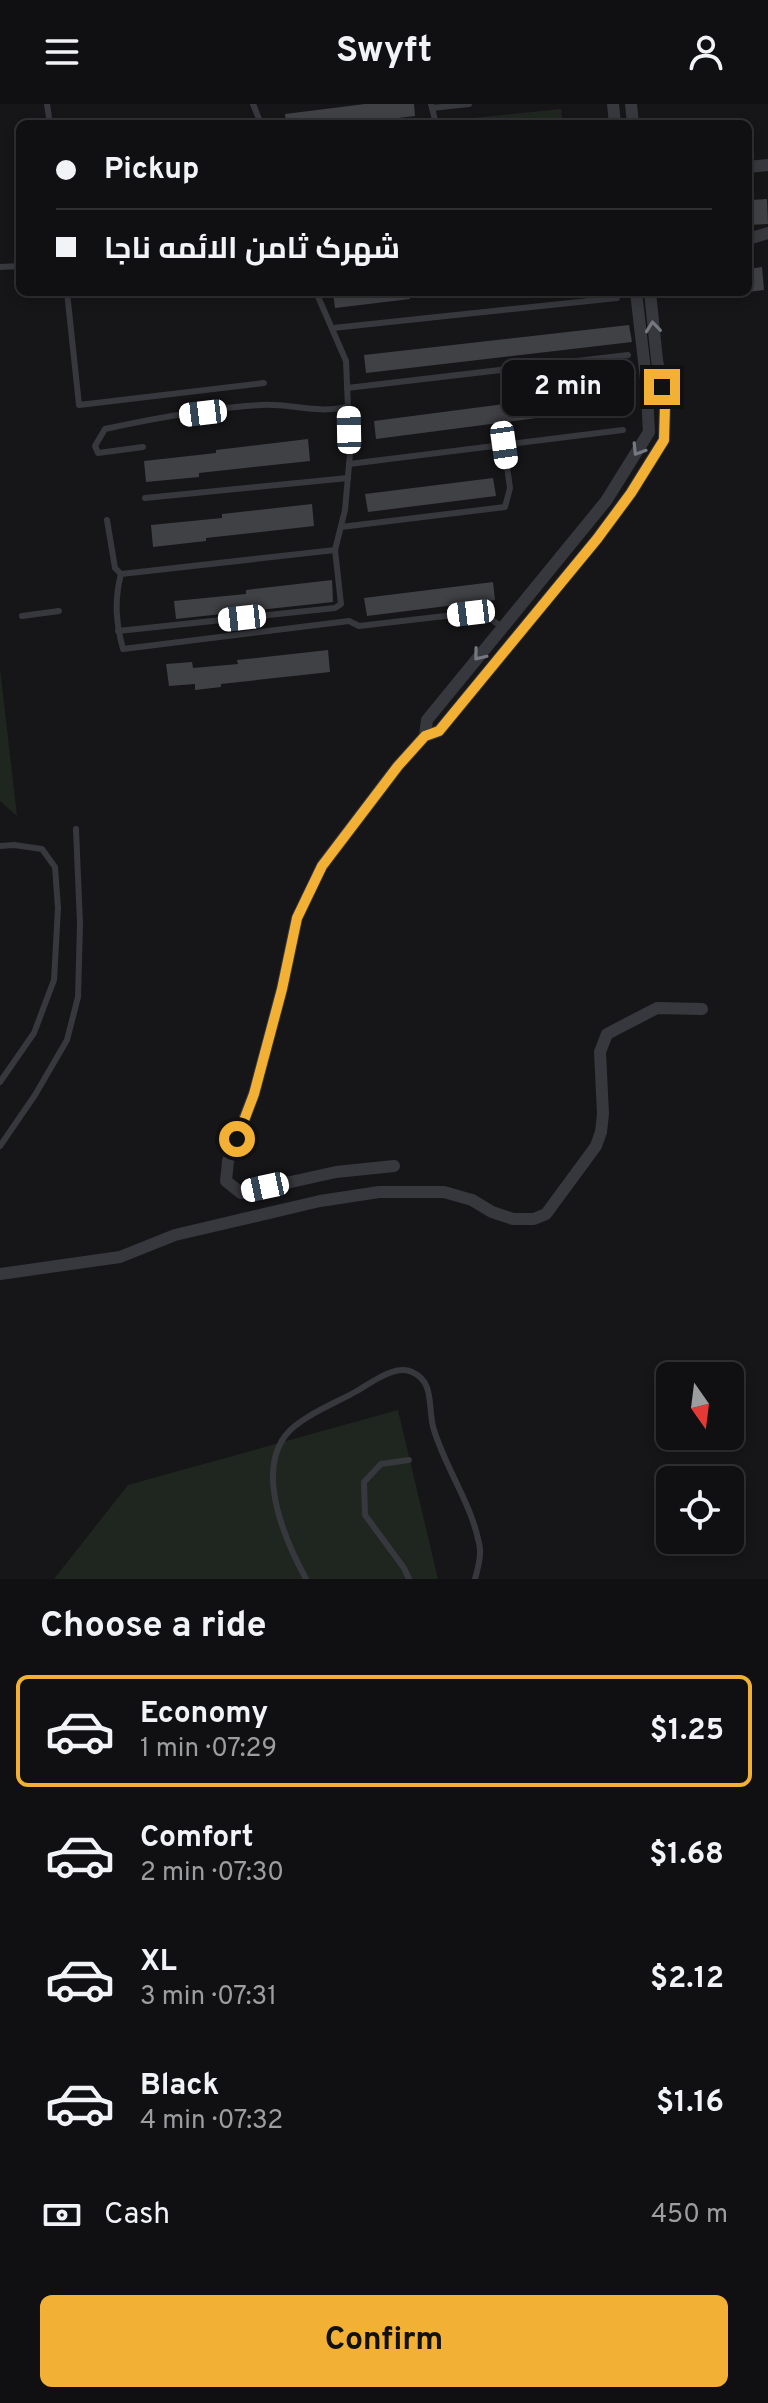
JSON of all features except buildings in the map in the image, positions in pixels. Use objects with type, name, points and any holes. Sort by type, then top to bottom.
[{"type":"street","points":[[394,1166],[336,1172],[241,1193],[226,1181],[228,1161],[254,1094],[297,918],[322,866],[398,766],[425,736],[439,731],[516,638],[625,501],[664,440],[665,406],[652,369],[637,296]]},
{"type":"street","points":[[425,736],[427,720],[612,492],[649,432],[652,369],[650,296]]},
{"type":"street","points":[[612,492],[625,501]]},
{"type":"street","points":[[502,627],[516,638]]},
{"type":"street","points":[[0,1274],[120,1257],[175,1235],[320,1201],[379,1192],[444,1192],[472,1200],[492,1212],[513,1219],[534,1219],[546,1214],[596,1146],[603,1114],[600,1052],[607,1034],[657,1008],[702,1009]]},
{"type":"lane","points":[[432,106],[469,104]]},
{"type":"lane","points":[[67,296],[79,405],[264,383]]},
{"type":"lane","points":[[118,631],[335,608],[341,604],[335,550],[345,510],[349,464],[346,361],[318,296]]},
{"type":"lane","points":[[333,328],[617,298]]},
{"type":"lane","points":[[347,388],[628,355]]},
{"type":"lane","points":[[143,447],[98,453],[95,446],[105,429],[143,421],[263,405],[336,410],[348,406]]},
{"type":"lane","points":[[349,464],[623,430]]},
{"type":"lane","points":[[341,527],[505,507],[510,488],[504,445]]},
{"type":"lane","points":[[145,498],[348,478]]},
{"type":"lane","points":[[107,520],[115,568],[121,574]]},
{"type":"lane","points":[[121,574],[335,550]]},
{"type":"lane","points":[[121,574],[116,604],[123,649],[349,621],[359,626],[471,613],[488,617],[502,627]]},
{"type":"lane","points":[[22,616],[59,611]]},
{"type":"lane","points":[[0,1146],[67,1040],[78,997],[80,924],[76,829]]},
{"type":"lane","points":[[0,846],[42,849],[55,867],[58,908],[54,980],[34,1033],[0,1082]]},
{"type":"lane","points":[[306,1579],[278,1509],[273,1488],[271,1477],[279,1447],[285,1435],[310,1416],[390,1373],[408,1370],[421,1377],[430,1394],[433,1429],[474,1523],[480,1547],[475,1579]]},
{"type":"lane","points":[[409,1460],[381,1464],[364,1482],[365,1515],[409,1579]]},
{"type":"shaded area","points":[[561,109],[562,120],[463,120]]},
{"type":"shaded area","points":[[0,668],[17,816],[0,801]]},
{"type":"shaded area","points":[[398,1410],[438,1579],[54,1579],[128,1485]]},
{"type":"route","points":[[237,1139],[254,1094],[297,918],[322,866],[398,766],[425,736],[439,731],[597,539],[631,493],[664,440],[662,387]]}]
